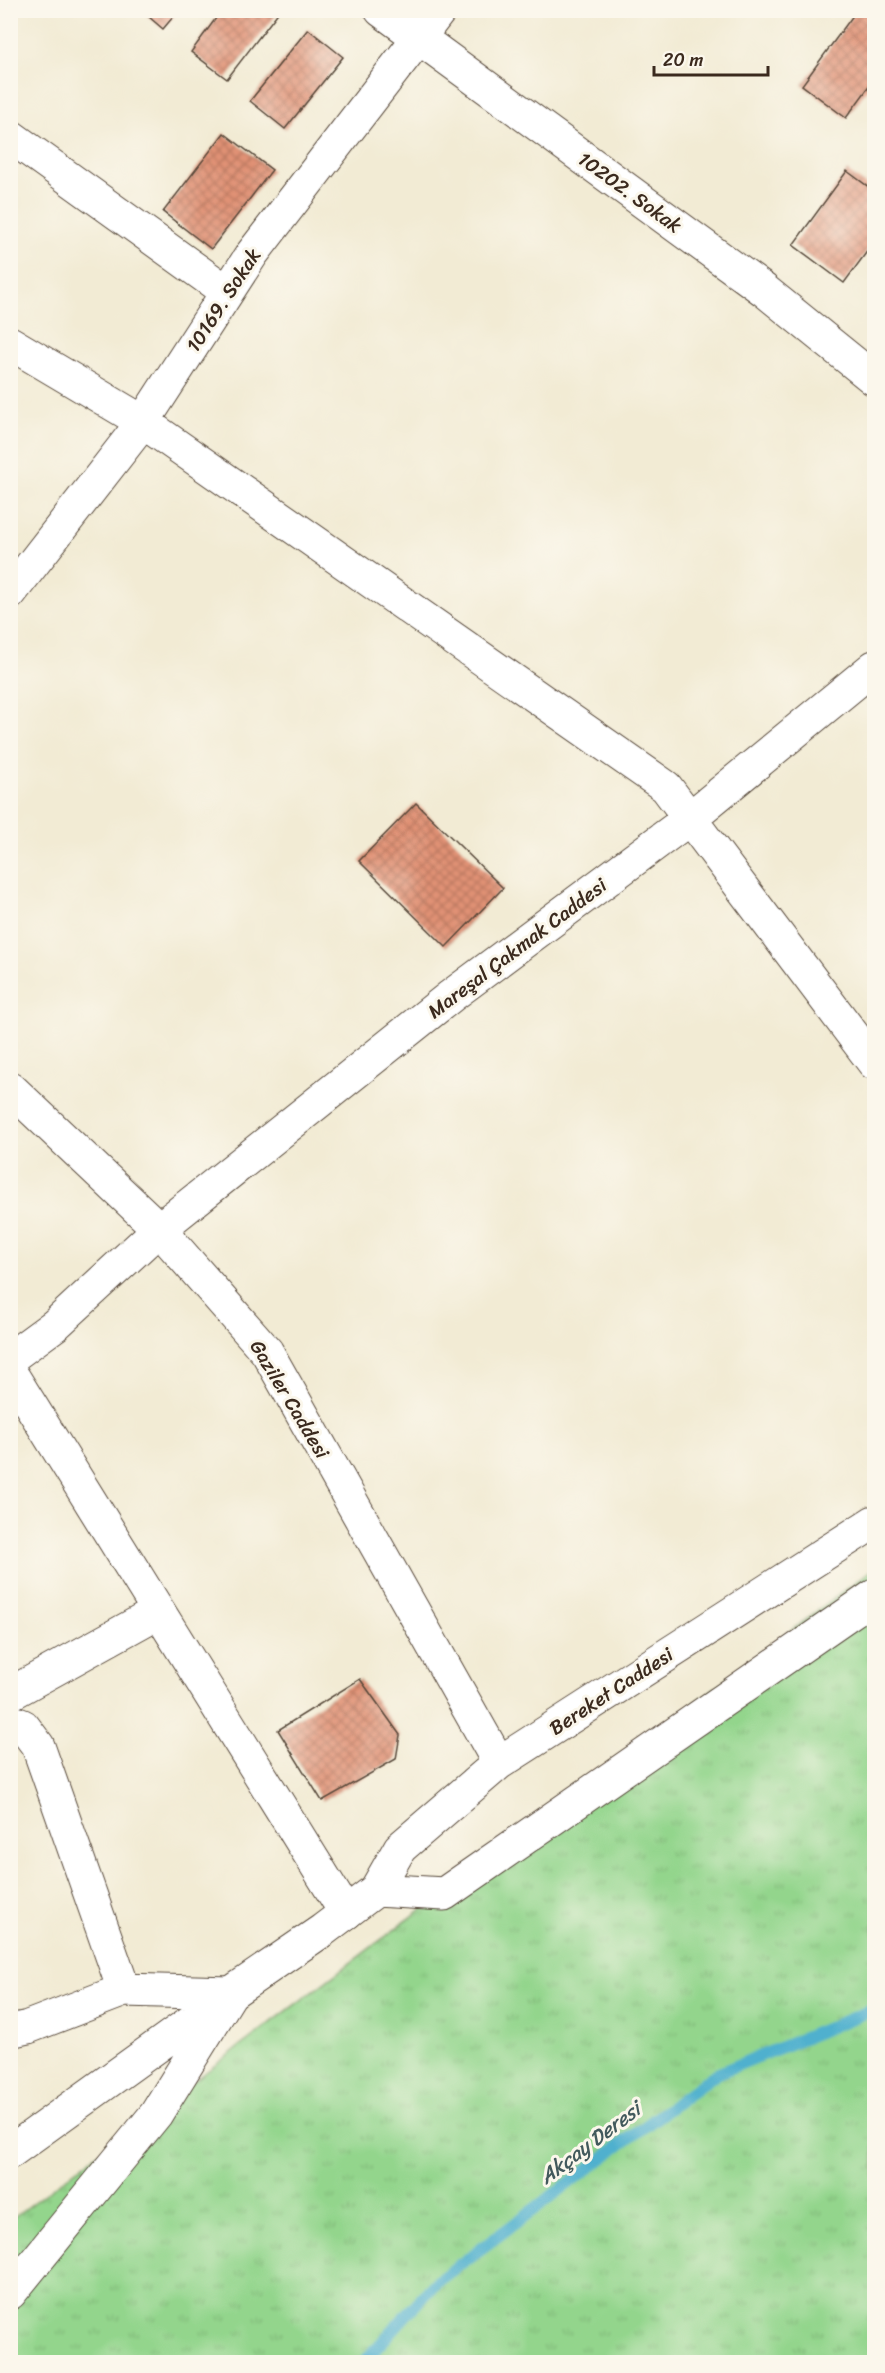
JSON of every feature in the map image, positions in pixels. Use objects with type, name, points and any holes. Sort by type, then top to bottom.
[{"type":"street","name":"10202. Sokak","points":[[381,10],[764,290],[874,379]]},
{"type":"street","name":"10169. Sokak","points":[[10,593],[143,422],[252,254],[440,10]]},
{"type":"street","points":[[10,136],[227,292]]},
{"type":"street","points":[[10,343],[143,422],[666,787],[874,1063]]},
{"type":"street","name":"Mareşal Çakmak Caddesi","points":[[10,1358],[55,1325],[159,1230],[452,996],[690,818],[874,667]]},
{"type":"street","name":"Gaziler Caddesi","points":[[10,1088],[159,1230],[267,1352],[499,1763]]},
{"type":"street","points":[[10,1372],[346,1913]]},
{"type":"street","name":"Bereket Caddesi","points":[[10,2152],[376,1890],[400,1848],[499,1763],[874,1522]]},
{"type":"street","points":[[376,1890],[444,1894],[874,1596]]},
{"type":"street","points":[[10,1694],[158,1612]]},
{"type":"street","points":[[10,1721],[23,1726],[38,1746],[124,1990]]},
{"type":"street","points":[[10,2031],[28,2027],[124,1990],[231,1993]]},
{"type":"street","points":[[10,2293],[156,2114],[231,1993]]},
{"type":"green space","points":[[874,1568],[874,2362],[11,2362],[11,2219]]},
{"type":"building","points":[[141,10],[179,10],[163,29]]},
{"type":"building","points":[[222,10],[280,10],[227,79],[191,52]]},
{"type":"building","points":[[857,10],[864,10],[874,18],[874,80],[846,118],[802,85]]},
{"type":"building","points":[[308,29],[343,57],[285,129],[250,101]]},
{"type":"building","points":[[224,133],[272,170],[211,249],[163,212]]},
{"type":"building","points":[[847,171],[874,191],[874,242],[844,283],[793,245]]},
{"type":"building","points":[[416,803],[503,888],[446,947],[359,861]]},
{"type":"building","points":[[360,1679],[400,1735],[396,1759],[322,1801],[278,1730]]},
{"type":"waterway","name":"Akçay Deresi","points":[[364,2362],[435,2283],[714,2075],[874,2009]]}]
